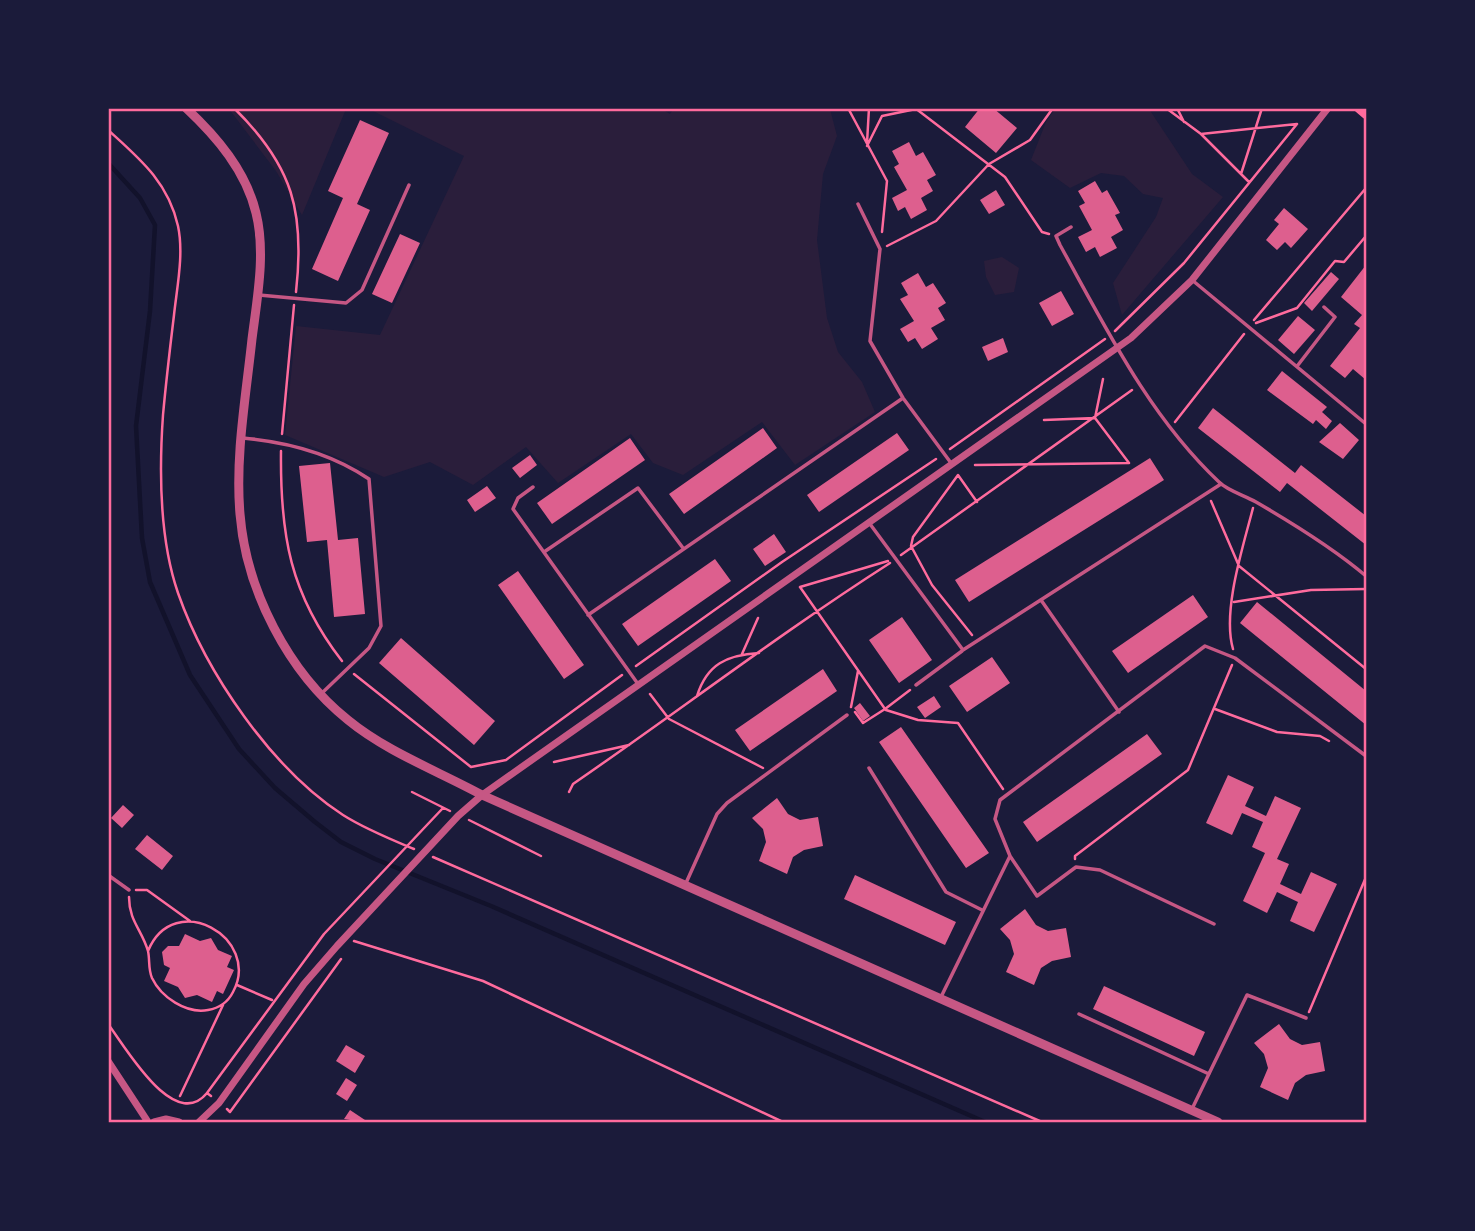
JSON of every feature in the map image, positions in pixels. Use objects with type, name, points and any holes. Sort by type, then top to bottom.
[{"type":"main road","points":[[1359,108],[1367,114]]},
{"type":"street","points":[[186,108],[219,143],[250,193],[258,225],[257,295],[243,438],[240,514],[248,559],[268,614],[283,642],[321,694],[349,722],[482,795],[1218,1122]]},
{"type":"street","points":[[199,1122],[219,1103],[304,984],[458,816],[482,795],[1116,349],[1147,324],[1192,280],[1328,108]]},
{"type":"street","points":[[108,1060],[148,1122]]},
{"type":"street","points":[[154,1122],[166,1119],[179,1122]]},
{"type":"lane","points":[[257,295],[346,303],[356,298],[409,185]]},
{"type":"lane","points":[[858,204],[880,249],[870,341],[904,398],[951,463]]},
{"type":"lane","points":[[1071,227],[1056,236],[1112,334],[1116,349],[1170,428],[1221,484],[1254,501],[1343,557],[1367,576]]},
{"type":"lane","points":[[1192,280],[1367,424]]},
{"type":"lane","points":[[1298,365],[1335,317],[1324,307]]},
{"type":"lane","points":[[588,615],[904,398]]},
{"type":"lane","points":[[243,438],[281,442],[317,453],[369,479],[381,625],[369,648],[321,694]]},
{"type":"lane","points":[[916,685],[963,650],[1221,484]]},
{"type":"lane","points":[[533,487],[518,498],[513,509],[638,684]]},
{"type":"lane","points":[[544,552],[638,488],[683,548]]},
{"type":"lane","points":[[869,522],[963,650]]},
{"type":"lane","points":[[1041,600],[1119,712]]},
{"type":"lane","points":[[1214,924],[1100,870],[1076,867],[1037,896],[1010,856],[995,820],[1000,800],[1205,646],[1235,657],[1367,756]]},
{"type":"lane","points":[[684,885],[717,814],[727,803],[847,716]]},
{"type":"lane","points":[[869,768],[946,892],[982,910]]},
{"type":"lane","points":[[940,999],[1010,856]]},
{"type":"lane","points":[[108,875],[129,890]]},
{"type":"lane","points":[[1192,1111],[1247,995],[1306,1018]]},
{"type":"lane","points":[[1079,1014],[1209,1073]]},
{"type":"path","points":[[848,108],[887,181],[880,249]]},
{"type":"path","points":[[867,146],[869,108]]},
{"type":"path","points":[[880,249],[936,221],[989,164],[1030,140],[1053,108]]},
{"type":"path","points":[[1166,108],[1200,134],[1249,182]]},
{"type":"path","points":[[1177,108],[1185,125]]},
{"type":"path","points":[[1241,174],[1262,108]]},
{"type":"path","points":[[867,146],[881,116],[916,109],[1005,177],[1042,232],[1056,236]]},
{"type":"path","points":[[471,767],[506,760],[782,562],[944,454],[1112,334],[1184,263],[1297,124],[1255,126],[1200,134]]},
{"type":"path","points":[[108,130],[160,180],[178,228],[179,273],[164,404],[162,464],[166,534],[178,592],[207,656],[228,690],[248,721],[285,765],[316,795],[343,815],[417,850]]},
{"type":"path","points":[[1170,428],[1250,326],[1367,188]]},
{"type":"path","points":[[1250,326],[1297,308],[1335,261],[1344,262],[1367,236]]},
{"type":"path","points":[[975,465],[1129,463],[1095,418],[1103,379]]},
{"type":"path","points":[[569,792],[573,784],[669,719],[816,610],[977,502],[1139,384]]},
{"type":"path","points":[[1044,419],[1095,418]]},
{"type":"path","points":[[977,502],[958,475],[913,537],[911,546],[932,585],[978,642]]},
{"type":"path","points":[[1207,492],[1239,566],[1367,669]]},
{"type":"path","points":[[1076,867],[1075,856],[1188,770],[1235,657],[1228,633],[1239,566],[1254,501]]},
{"type":"path","points":[[895,559],[800,587],[885,709],[918,720],[958,723],[1007,794]]},
{"type":"path","points":[[1233,602],[1273,594],[1367,589]]},
{"type":"path","points":[[742,654],[758,618]]},
{"type":"path","points":[[696,699],[702,678],[724,658],[759,653]]},
{"type":"path","points":[[858,671],[851,707],[863,723],[916,685]]},
{"type":"path","points":[[650,694],[669,719],[769,771]]},
{"type":"path","points":[[1215,709],[1277,732],[1320,736],[1331,742]]},
{"type":"path","points":[[554,762],[631,744]]},
{"type":"path","points":[[412,792],[541,856]]},
{"type":"path","points":[[108,1024],[157,1090],[184,1103],[203,1098],[274,1001],[340,918],[443,808]]},
{"type":"path","points":[[430,856],[1042,1122]]},
{"type":"path","points":[[1306,1018],[1367,877]]},
{"type":"path","points":[[190,921],[147,890],[129,890],[129,914],[148,951],[152,979],[175,1003],[202,1011],[223,1005]]},
{"type":"path","points":[[148,951],[161,930],[190,921],[199,922],[215,930],[233,948],[240,974],[237,985],[223,1005],[180,1096]]},
{"type":"path","points":[[350,947],[359,936]]},
{"type":"path","points":[[354,941],[483,981],[783,1122]]},
{"type":"path","points":[[208,1093],[230,1112],[346,953]]},
{"type":"path","points":[[237,985],[274,1001]]},
{"type":"shaded area","points":[[660,108],[670,114],[674,108],[830,109],[837,136],[823,174],[817,240],[827,318],[838,352],[862,382],[875,412],[795,465],[762,422],[683,475],[653,463],[631,434],[558,483],[526,447],[473,485],[430,462],[384,477],[285,435],[296,326],[380,335],[464,156],[369,109]]},
{"type":"shaded area","points":[[229,109],[346,109],[302,215],[276,171]]},
{"type":"shaded area","points":[[1055,109],[1149,109],[1192,174],[1223,197],[1122,315],[1113,283],[1156,217],[1163,198],[1143,194],[1124,176],[1101,173],[1070,188],[1031,160],[1046,122]]},
{"type":"shaded area","points":[[1002,257],[1019,268],[1014,292],[995,295],[986,277],[984,261]]},
{"type":"building","points":[[980,108],[993,108],[1017,128],[996,153],[965,127]]},
{"type":"building","points":[[360,120],[389,133],[357,204],[370,210],[338,281],[312,269],[343,198],[328,191]]},
{"type":"building","points":[[909,142],[916,156],[923,152],[936,175],[927,180],[933,191],[921,198],[927,210],[911,219],[905,207],[898,211],[892,198],[907,190],[894,167],[899,164],[892,151]]},
{"type":"building","points":[[1095,181],[1102,193],[1107,190],[1120,213],[1115,215],[1123,230],[1111,237],[1117,248],[1100,257],[1095,247],[1086,252],[1078,237],[1092,230],[1079,206],[1085,203],[1078,191]]},
{"type":"building","points":[[996,190],[1005,205],[989,214],[980,200]]},
{"type":"building","points":[[1284,208],[1308,229],[1291,248],[1285,242],[1277,250],[1266,240],[1279,224],[1274,220]]},
{"type":"building","points":[[400,234],[420,243],[392,303],[372,294]]},
{"type":"building","points":[[1366,265],[1366,380],[1353,369],[1345,378],[1330,366],[1360,328],[1354,324],[1362,315],[1341,297]]},
{"type":"building","points":[[1331,272],[1339,279],[1312,311],[1304,303]]},
{"type":"building","points":[[918,273],[926,287],[933,283],[946,303],[938,308],[945,320],[931,328],[938,339],[922,349],[915,338],[908,342],[900,329],[914,321],[900,299],[908,295],[901,283]]},
{"type":"building","points":[[1061,291],[1074,314],[1052,326],[1039,303]]},
{"type":"building","points":[[1298,316],[1315,330],[1294,354],[1278,340]]},
{"type":"building","points":[[1003,338],[1008,352],[988,361],[982,347]]},
{"type":"building","points":[[1282,371],[1327,407],[1322,412],[1332,421],[1326,429],[1316,420],[1313,424],[1267,390]]},
{"type":"building","points":[[1213,408],[1295,473],[1301,465],[1366,516],[1366,545],[1287,483],[1280,492],[1198,428]]},
{"type":"building","points":[[1340,423],[1359,440],[1343,459],[1319,442]]},
{"type":"building","points":[[763,428],[777,448],[684,514],[669,494]]},
{"type":"building","points":[[897,433],[909,450],[819,512],[807,495]]},
{"type":"building","points":[[630,438],[645,460],[552,524],[537,503]]},
{"type":"building","points":[[530,455],[537,465],[520,478],[512,468]]},
{"type":"building","points":[[1150,458],[1164,480],[969,602],[955,580]]},
{"type":"building","points":[[330,463],[338,540],[358,538],[365,614],[334,617],[327,540],[307,542],[299,466]]},
{"type":"building","points":[[487,486],[496,498],[475,512],[467,500]]},
{"type":"building","points":[[774,534],[786,552],[765,566],[753,549]]},
{"type":"building","points":[[715,559],[731,581],[638,646],[622,624]]},
{"type":"building","points":[[518,571],[584,665],[564,679],[498,585]]},
{"type":"building","points":[[1193,595],[1208,617],[1128,673],[1112,651]]},
{"type":"building","points":[[1257,602],[1366,691],[1366,725],[1240,623]]},
{"type":"building","points":[[902,617],[932,660],[899,683],[869,640]]},
{"type":"building","points":[[401,638],[495,721],[474,745],[379,663]]},
{"type":"building","points":[[992,657],[1010,683],[967,712],[949,686]]},
{"type":"building","points":[[823,669],[837,691],[750,751],[735,730]]},
{"type":"building","points":[[934,696],[941,707],[925,718],[917,707]]},
{"type":"building","points":[[860,703],[870,716],[863,721],[854,708]]},
{"type":"building","points":[[901,727],[989,853],[966,868],[879,742]]},
{"type":"building","points":[[1147,734],[1162,754],[1037,842],[1023,822]]},
{"type":"building","points":[[1228,775],[1254,787],[1245,806],[1266,816],[1275,796],[1301,808],[1277,859],[1289,864],[1280,884],[1301,894],[1311,872],[1337,884],[1314,932],[1290,921],[1298,902],[1277,892],[1267,913],[1243,901],[1265,853],[1252,847],[1263,822],[1242,813],[1232,835],[1206,823]]},
{"type":"building","points":[[777,798],[788,814],[800,820],[818,817],[823,846],[804,850],[793,857],[787,874],[759,861],[766,842],[763,829],[752,818]]},
{"type":"building","points":[[123,805],[134,815],[122,828],[111,818]]},
{"type":"building","points":[[147,835],[173,856],[162,870],[135,849]]},
{"type":"building","points":[[855,875],[956,922],[945,945],[844,899]]},
{"type":"building","points":[[1025,909],[1036,925],[1048,931],[1066,928],[1071,957],[1052,961],[1041,968],[1034,985],[1006,972],[1014,954],[1010,940],[1000,929]]},
{"type":"building","points":[[185,934],[200,941],[211,938],[218,950],[232,956],[227,967],[234,970],[223,994],[217,991],[212,1002],[197,995],[185,998],[178,987],[164,981],[170,968],[164,965],[162,952],[168,946],[179,946]]},
{"type":"building","points":[[1104,986],[1205,1032],[1194,1056],[1093,1009]]},
{"type":"building","points":[[1279,1024],[1290,1039],[1302,1045],[1320,1042],[1325,1071],[1306,1075],[1295,1083],[1288,1100],[1260,1087],[1268,1068],[1264,1054],[1254,1043]]},
{"type":"building","points":[[346,1045],[365,1056],[355,1073],[336,1061]]},
{"type":"building","points":[[346,1078],[357,1085],[347,1101],[336,1094]]},
{"type":"building","points":[[350,1110],[365,1120],[344,1119]]},
{"type":"waterway","points":[[108,163],[140,198],[155,225],[150,311],[136,426],[142,538],[150,582],[190,675],[239,749],[275,788],[341,842],[985,1122]]}]
